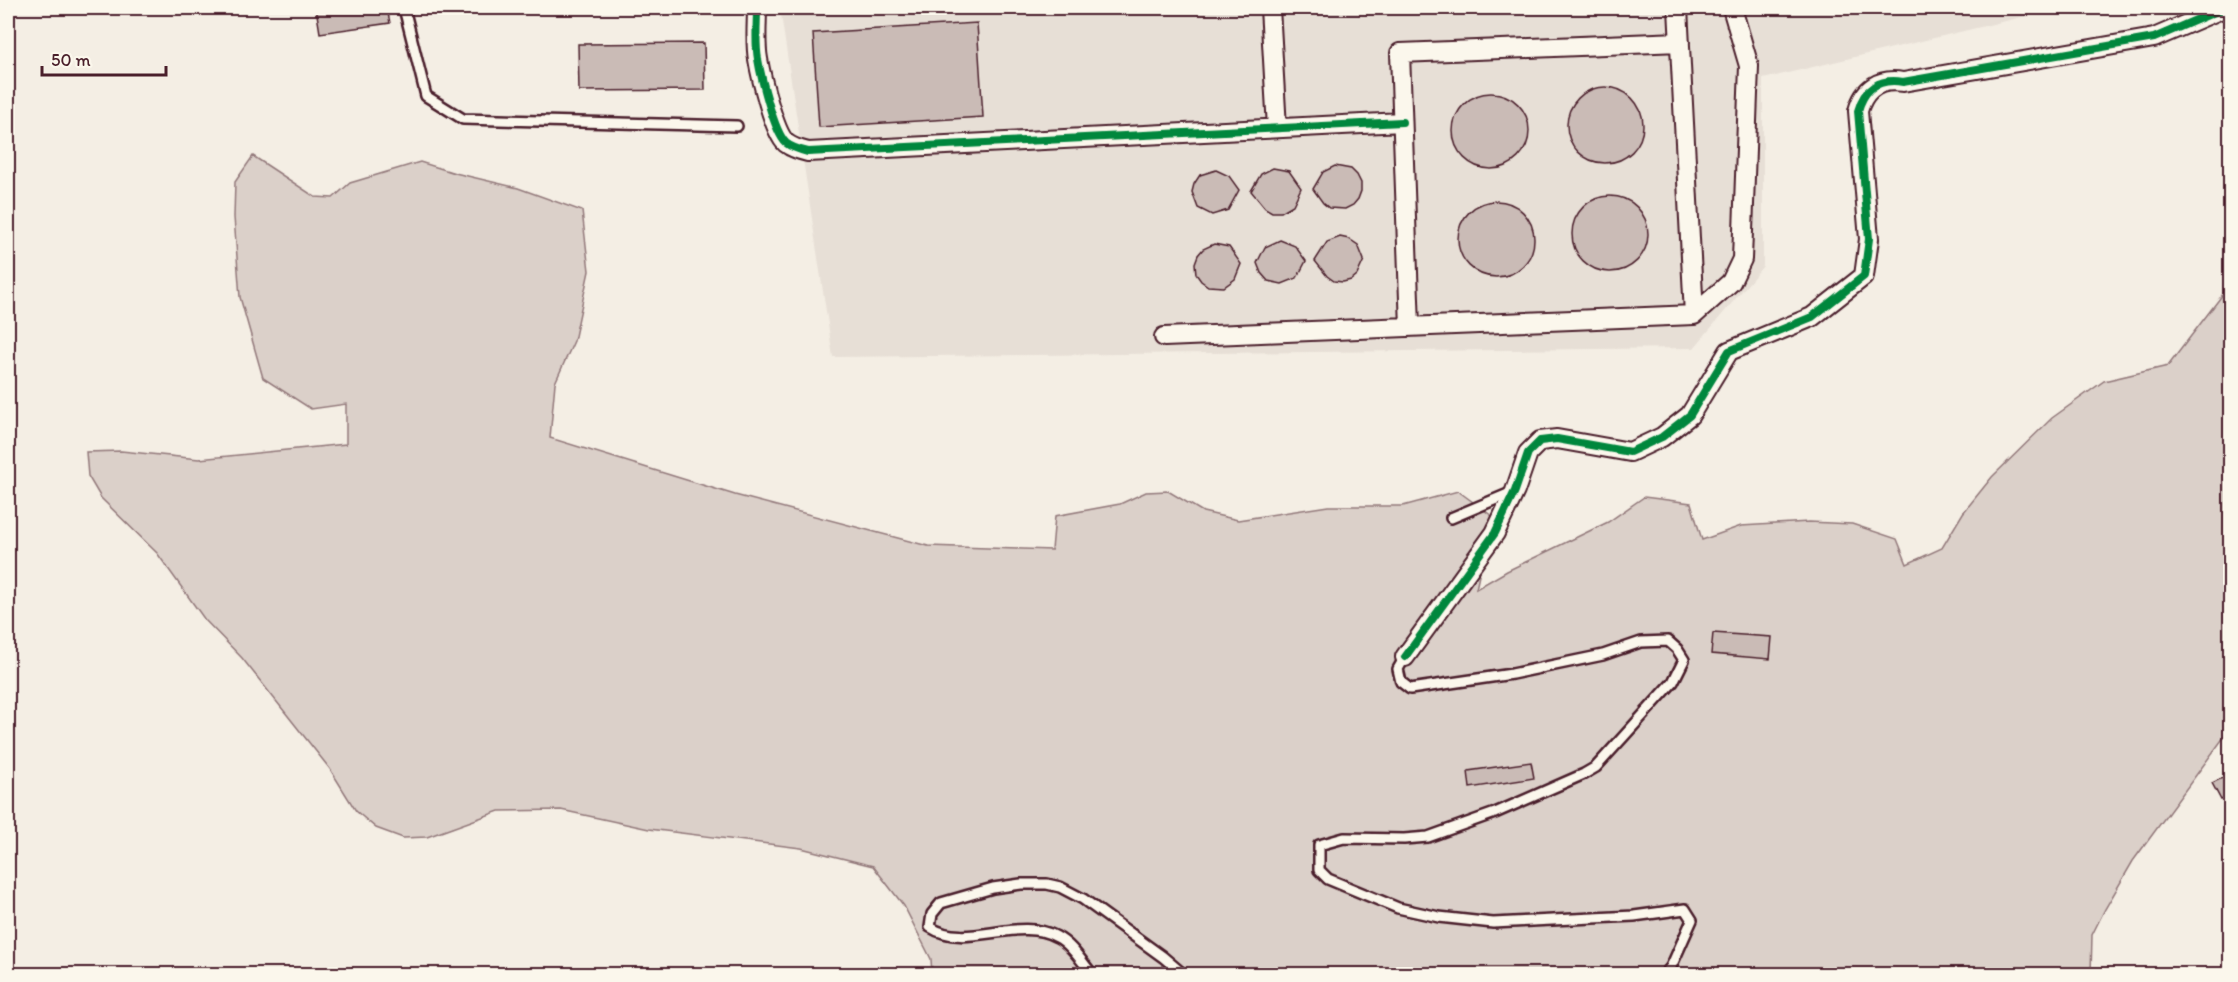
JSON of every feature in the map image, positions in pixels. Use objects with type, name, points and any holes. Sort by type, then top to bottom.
[{"type":"street","points":[[757,8],[758,59],[775,124],[779,135],[787,143],[808,153],[1402,122]]},
{"type":"street","points":[[1270,8],[1277,128]]},
{"type":"street","points":[[1678,8],[1694,315]]},
{"type":"street","points":[[1164,337],[1694,315],[1731,282],[1742,259],[1749,66],[1732,8]]},
{"type":"street","points":[[1405,657],[1495,533],[1515,491],[1528,453],[1540,441],[1557,439],[1630,452],[1662,437],[1690,415],[1729,351],[1812,317],[1864,276],[1869,238],[1858,111],[1866,92],[1883,81],[1903,82],[2154,39],[2224,8]]},
{"type":"street","points":[[1410,327],[1400,53],[1680,42]]},
{"type":"lane","points":[[404,8],[426,96],[463,119],[737,126]]},
{"type":"lane","points":[[1451,518],[1515,491]]},
{"type":"lane","points":[[1405,657],[1398,669],[1401,682],[1410,689],[1512,674],[1603,655],[1641,642],[1668,641],[1677,650],[1684,660],[1672,682],[1596,767],[1584,774],[1495,813],[1428,837],[1344,838],[1319,844],[1319,870],[1328,879],[1398,908],[1439,917],[1493,923],[1634,916],[1685,909],[1692,920],[1671,967],[1665,975]]},
{"type":"lane","points":[[1092,975],[1076,954],[1058,937],[1019,928],[966,935],[941,934],[930,927],[932,914],[941,903],[993,888],[1021,884],[1047,884],[1060,887],[1083,899],[1163,957],[1183,975]]},
{"type":"shaded area","points":[[780,8],[2060,8],[1763,79],[1763,266],[1694,348],[833,357]]},
{"type":"shaded area","points":[[253,156],[315,197],[333,198],[350,183],[420,162],[518,188],[582,211],[589,271],[574,341],[555,383],[550,438],[735,495],[928,546],[1052,550],[1055,516],[1120,504],[1146,492],[1168,491],[1203,512],[1238,520],[1328,506],[1403,506],[1458,491],[1492,516],[1476,589],[1507,571],[1608,522],[1644,497],[1691,503],[1702,540],[1741,526],[1809,522],[1852,524],[1897,539],[1907,564],[1942,548],[1963,513],[1992,477],[2052,418],[2104,381],[2168,366],[2230,285],[2230,729],[2133,861],[2105,909],[2092,935],[2091,974],[932,974],[931,959],[904,906],[873,866],[801,848],[649,829],[561,810],[499,811],[427,837],[403,838],[376,828],[356,811],[330,769],[242,658],[205,620],[157,553],[101,498],[88,476],[86,452],[121,451],[199,459],[346,444],[346,404],[311,409],[263,378],[240,297],[234,217],[235,182]]},
{"type":"building","points":[[316,8],[387,8],[390,23],[320,33]]},
{"type":"building","points":[[977,23],[983,117],[819,127],[813,33]]},
{"type":"building","points":[[704,43],[705,90],[579,91],[578,44]]},
{"type":"building","points":[[1605,87],[1620,90],[1632,98],[1640,110],[1643,125],[1640,140],[1632,152],[1620,160],[1605,163],[1590,160],[1578,152],[1570,140],[1567,125],[1570,110],[1578,98],[1590,90]]},
{"type":"building","points":[[1491,93],[1506,96],[1518,104],[1526,116],[1529,131],[1526,146],[1518,158],[1506,166],[1491,169],[1476,166],[1464,158],[1456,146],[1453,131],[1456,116],[1464,104],[1476,96]]},
{"type":"building","points":[[1335,166],[1351,169],[1361,183],[1358,199],[1345,209],[1329,208],[1313,189],[1323,172]]},
{"type":"building","points":[[1273,168],[1289,171],[1301,188],[1293,205],[1281,212],[1272,212],[1265,208],[1251,191],[1261,174]]},
{"type":"building","points":[[1216,170],[1229,176],[1239,190],[1228,210],[1212,215],[1198,208],[1192,192],[1200,175]]},
{"type":"building","points":[[1610,196],[1625,199],[1637,207],[1645,219],[1648,234],[1645,249],[1637,261],[1625,269],[1610,272],[1595,269],[1583,261],[1575,249],[1572,234],[1575,219],[1583,207],[1595,199]]},
{"type":"building","points":[[1496,201],[1511,204],[1523,212],[1531,224],[1534,239],[1531,254],[1523,266],[1511,274],[1496,277],[1481,274],[1469,266],[1461,254],[1458,239],[1461,224],[1469,212],[1481,204]]},
{"type":"building","points":[[1340,237],[1349,239],[1358,245],[1364,260],[1357,275],[1343,282],[1334,281],[1327,276],[1315,261],[1327,242]]},
{"type":"building","points":[[1280,240],[1295,246],[1306,261],[1297,278],[1282,284],[1268,281],[1261,273],[1257,263],[1265,247]]},
{"type":"building","points":[[1214,244],[1229,247],[1241,264],[1235,279],[1224,287],[1208,286],[1196,274],[1195,263],[1198,255],[1203,249]]},
{"type":"building","points":[[1713,633],[1772,637],[1770,659],[1711,654]]},
{"type":"building","points":[[1531,762],[1534,778],[1470,788],[1468,771]]},
{"type":"building","points":[[2230,774],[2230,796],[2221,800],[2212,783]]},
{"type":"cycle path","points":[[757,8],[757,53],[777,128],[786,143],[793,148],[808,152],[1402,122]]},
{"type":"cycle path","points":[[1405,657],[1495,533],[1515,491],[1528,453],[1540,441],[1557,439],[1630,452],[1662,437],[1690,415],[1729,351],[1812,317],[1864,276],[1869,239],[1858,111],[1864,96],[1874,86],[1880,83],[1903,82],[2154,38],[2224,8]]}]
